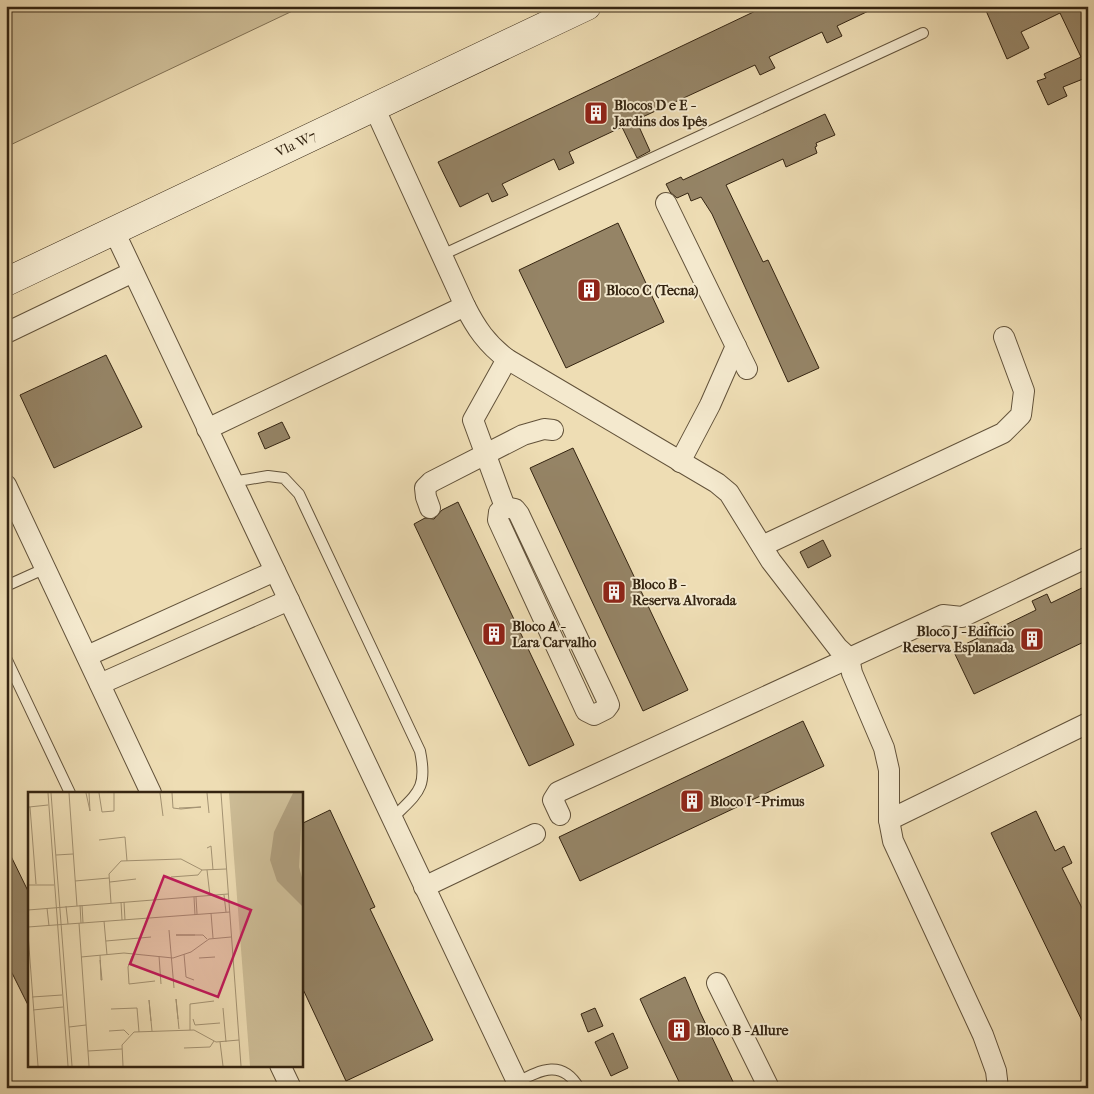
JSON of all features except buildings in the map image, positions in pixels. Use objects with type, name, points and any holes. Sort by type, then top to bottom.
[{"type":"main road","name":"Vla W7","points":[[6,282],[586,6]]},
{"type":"street","points":[[374,107],[465,306],[477,330],[492,348],[506,359],[717,482],[730,493],[762,546],[838,648],[849,658],[852,673],[884,748],[889,770],[889,820],[893,841],[983,1035],[996,1071],[998,1088]]},
{"type":"street","points":[[666,204],[747,369]]},
{"type":"street","points":[[114,231],[518,1085]]},
{"type":"street","points":[[6,333],[133,272]]},
{"type":"street","points":[[207,429],[465,306]]},
{"type":"street","points":[[762,546],[1004,433],[1020,415],[1024,391],[1004,337]]},
{"type":"street","points":[[680,462],[710,405],[736,346]]},
{"type":"street","points":[[505,507],[473,420],[506,359]]},
{"type":"street","points":[[430,508],[425,488],[431,482],[523,434],[553,430]]},
{"type":"street","points":[[6,485],[13,518],[46,568],[152,792]]},
{"type":"street","points":[[505,507],[515,509],[519,514],[607,700],[608,705],[606,709],[594,715],[586,710],[498,520],[499,512],[505,507]]},
{"type":"street","points":[[560,815],[553,800],[558,792],[943,615],[962,617],[1088,557]]},
{"type":"street","points":[[87,656],[275,571]]},
{"type":"street","points":[[100,684],[289,600]]},
{"type":"street","points":[[889,820],[1088,723]]},
{"type":"street","points":[[424,887],[535,834]]},
{"type":"street","points":[[717,983],[769,1088]]},
{"type":"street","points":[[280,1066],[291,1088]]},
{"type":"lane","points":[[442,255],[923,33]]},
{"type":"lane","points":[[232,482],[268,476],[284,478],[299,494],[420,752],[424,772],[420,791],[392,819]]},
{"type":"lane","points":[[6,586],[46,568]]},
{"type":"lane","points":[[6,658],[70,792]]},
{"type":"lane","points":[[518,1085],[538,1071],[552,1069],[566,1072],[580,1088]]},
{"type":"shaded area","points":[[6,6],[303,6],[6,147]]},
{"type":"place","name":"Blocos D e E - Jardins dos Ipês","points":[[596,113]]},
{"type":"place","name":"Bloco C (Tecna)","points":[[589,290]]},
{"type":"place","name":"Bloco B - Reserva Alvorada","points":[[614,592]]},
{"type":"place","name":"Bloco A - Lara Carvalho","points":[[494,634]]},
{"type":"place","name":"Bloco J - Edifício Reserva Esplanada","points":[[1032,639]]},
{"type":"place","name":"Bloco I - Primus","points":[[692,801]]},
{"type":"place","name":"Bloco B - Allure","points":[[679,1030]]}]
